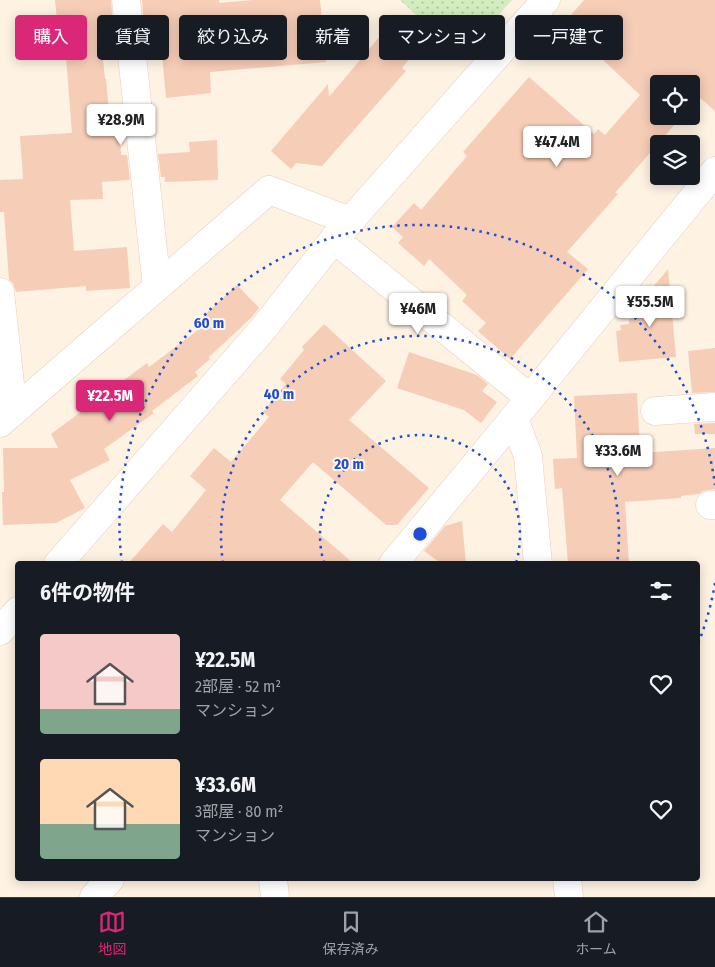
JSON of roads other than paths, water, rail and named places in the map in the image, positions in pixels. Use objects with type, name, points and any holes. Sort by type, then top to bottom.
[{"type":"street","points":[[126,0],[157,287]]},
{"type":"street","points":[[61,561],[263,329],[342,230],[546,0]]},
{"type":"street","points":[[395,561],[715,171]]},
{"type":"street","points":[[7,417],[270,190],[342,230],[522,408],[538,561]]},
{"type":"street","points":[[0,292],[7,417]]},
{"type":"street","points":[[655,411],[715,407]]},
{"type":"street","points":[[0,631],[15,614]]},
{"type":"street","points":[[94,897],[108,881]]},
{"type":"street","points":[[273,881],[275,897]]},
{"type":"street","points":[[567,881],[569,897]]}]
